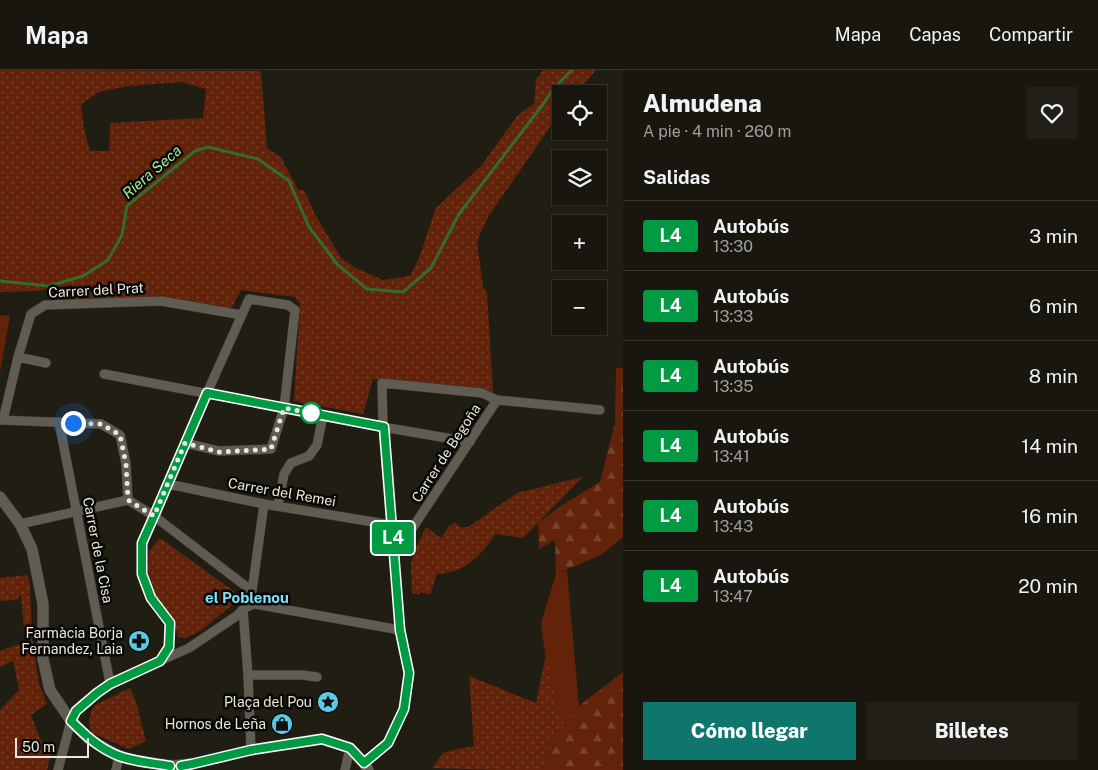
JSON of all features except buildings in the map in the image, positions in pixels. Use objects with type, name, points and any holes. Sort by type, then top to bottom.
[{"type":"street","points":[[160,661],[169,647],[170,623],[151,598],[142,574],[142,543],[185,443],[249,299],[288,305],[295,310],[284,408],[271,449],[219,452],[185,443]]},
{"type":"street","name":"Carrer del Prat","points":[[2,420],[31,314],[45,305],[161,301],[242,315]]},
{"type":"street","points":[[18,357],[46,363]]},
{"type":"street","points":[[104,374],[470,442]]},
{"type":"street","points":[[0,497],[20,524],[32,549],[43,604],[43,660],[50,690],[71,721],[90,740],[119,756],[181,768],[251,750],[322,739],[350,748],[366,766],[388,743],[404,709],[409,673],[400,630],[382,383],[482,393],[497,400]]},
{"type":"street","name":"Carrer de Begoña","points":[[394,556],[497,400],[600,410]]},
{"type":"street","points":[[278,506],[284,474],[291,463],[309,456],[317,445],[323,415]]},
{"type":"street","points":[[2,420],[101,424],[120,435],[126,464],[128,500]]},
{"type":"street","name":"Carrer de la Cisa","points":[[59,422],[110,684]]},
{"type":"street","name":"Carrer del Remei","points":[[168,484],[264,504],[392,525]]},
{"type":"street","points":[[20,524],[128,500],[154,516],[252,591],[264,504]]},
{"type":"street","points":[[58,770],[71,721],[80,707],[110,684],[189,648],[254,604],[400,630]]},
{"type":"street","points":[[243,610],[251,750]]},
{"type":"street","points":[[248,675],[302,675],[317,677]]},
{"type":"street","points":[[345,770],[350,748]]},
{"type":"street","points":[[116,770],[119,756]]},
{"type":"green space","points":[[0,70],[261,71],[267,148],[281,157],[298,190],[304,190],[315,214],[341,258],[354,267],[383,280],[410,276],[419,258],[436,208],[481,166],[518,115],[534,104],[536,80],[543,70],[596,70],[583,85],[552,85],[552,124],[488,217],[477,241],[483,287],[487,292],[493,392],[373,379],[363,414],[294,401],[300,304],[295,297],[241,290],[231,309],[173,299],[76,299],[72,285],[37,291],[0,292]],"holes":[[[182,82],[206,89],[203,118],[110,123],[109,151],[90,151],[84,128],[81,104],[99,92],[128,86]]]},
{"type":"green space","points":[[0,315],[10,316],[0,373]]},
{"type":"green space","points":[[616,368],[623,368],[623,537],[601,555],[556,574],[555,540],[539,549],[538,523],[559,507],[600,482],[615,423]]},
{"type":"green space","points":[[583,477],[523,538],[495,534],[471,562],[455,570],[437,574],[430,595],[421,592],[419,595],[412,593],[411,564],[417,545],[426,527],[441,538],[454,522],[460,527],[468,527],[517,493]]},
{"type":"green space","points":[[160,538],[242,597],[200,631],[186,638],[178,637],[174,619],[156,596],[148,570],[149,551]]},
{"type":"green space","points":[[567,570],[579,706],[566,725],[559,713],[545,654],[541,623],[556,574]]},
{"type":"green space","points":[[27,575],[30,584],[32,637],[39,684],[47,704],[31,715],[41,741],[52,749],[47,770],[0,770],[0,710],[19,690],[13,661],[0,667],[0,651],[25,642],[21,595],[16,600],[0,601],[0,578]]},
{"type":"green space","points":[[546,654],[559,713],[566,725],[547,749],[546,770],[432,768],[444,752],[474,746],[469,676],[536,703]]},
{"type":"green space","points":[[623,672],[623,770],[546,770],[547,749],[579,706]]},
{"type":"green space","points":[[130,688],[136,702],[146,741],[129,749],[94,734],[90,729],[89,720],[95,705]]},
{"type":"waterway","name":"Riera Seca","points":[[0,281],[49,286],[83,276],[108,260],[122,235],[127,206],[195,151],[208,147],[258,159],[289,181],[309,227],[338,265],[367,289],[403,292],[431,268],[459,214],[552,90],[572,70]]},
{"type":"bus line","name":"L4","points":[[170,766],[119,756],[90,740],[71,721],[76,711],[97,693],[110,684],[160,661],[169,647],[170,623],[151,598],[142,574],[142,543],[207,393],[384,427],[400,630],[409,673],[404,709],[388,743],[364,763],[350,748],[322,739],[251,750],[181,766]]},
{"type":"place","name":"Farmàcia Borja Fernandez, Laia","points":[[139,641]]},
{"type":"place","name":"Plaça del Pou","points":[[328,702]]},
{"type":"place","name":"Hornos de Leña","points":[[282,724]]},
{"type":"district","name":"el Poblenou","points":[[247,598]]},
{"type":"route","points":[[73,423],[101,424],[120,435],[126,464],[128,500],[154,516],[185,443],[219,452],[271,449],[284,408],[311,413]]}]
